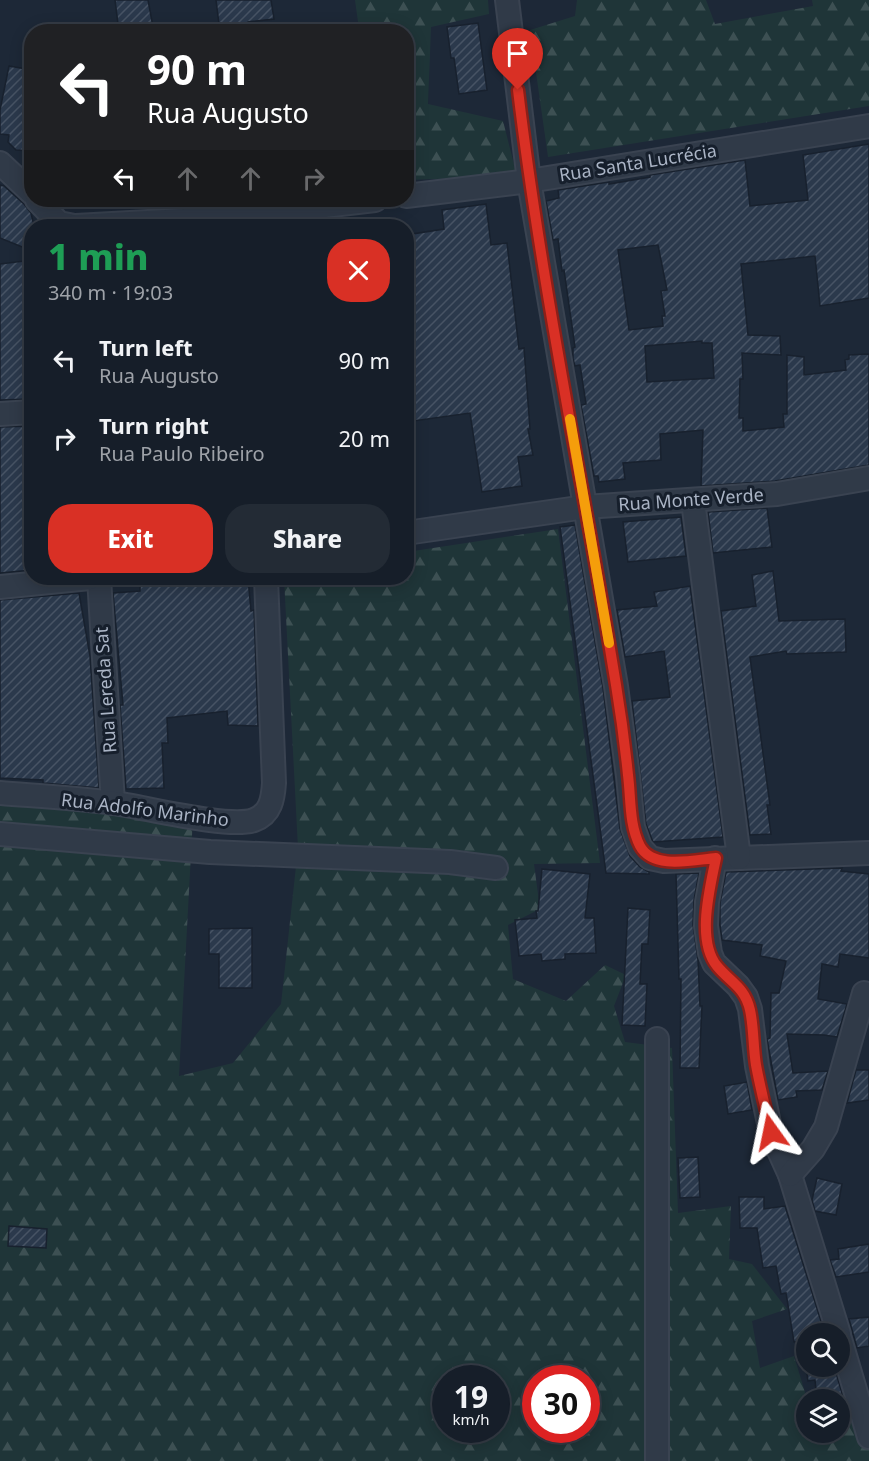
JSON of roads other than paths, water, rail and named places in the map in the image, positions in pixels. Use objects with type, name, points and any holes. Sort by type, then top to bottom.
[{"type":"street","points":[[507,0],[529,180],[616,686],[633,827],[640,847],[650,858],[664,861],[869,853]]},
{"type":"street","name":"Rua Santa Lucrécia","points":[[414,195],[529,180],[869,126]]},
{"type":"street","points":[[0,163],[24,186]]},
{"type":"street","points":[[45,207],[59,219]]},
{"type":"street","points":[[242,219],[326,207]]},
{"type":"street","points":[[0,414],[24,412]]},
{"type":"street","name":"Rua Monte Verde","points":[[414,532],[585,507],[777,494],[869,478]]},
{"type":"street","points":[[693,501],[739,858]]},
{"type":"street","points":[[0,587],[24,585]]},
{"type":"street","name":"Rua Lereda Sat","points":[[99,585],[113,803]]},
{"type":"street","name":"Rua Adolfo Marinho","points":[[0,793],[113,803],[214,820],[243,822],[261,816],[270,807],[273,798],[274,764],[266,585]]},
{"type":"street","points":[[210,852],[214,820]]},
{"type":"street","points":[[0,834],[210,852],[450,862],[496,868]]},
{"type":"street","points":[[716,858],[707,902],[706,926],[710,953],[714,963],[746,997],[750,1009],[756,1066],[771,1132],[790,1174],[835,1323]]},
{"type":"street","points":[[790,1174],[813,1149],[826,1127],[864,993]]},
{"type":"street","points":[[657,1039],[657,1461]]},
{"type":"street","points":[[850,1373],[869,1437]]}]
